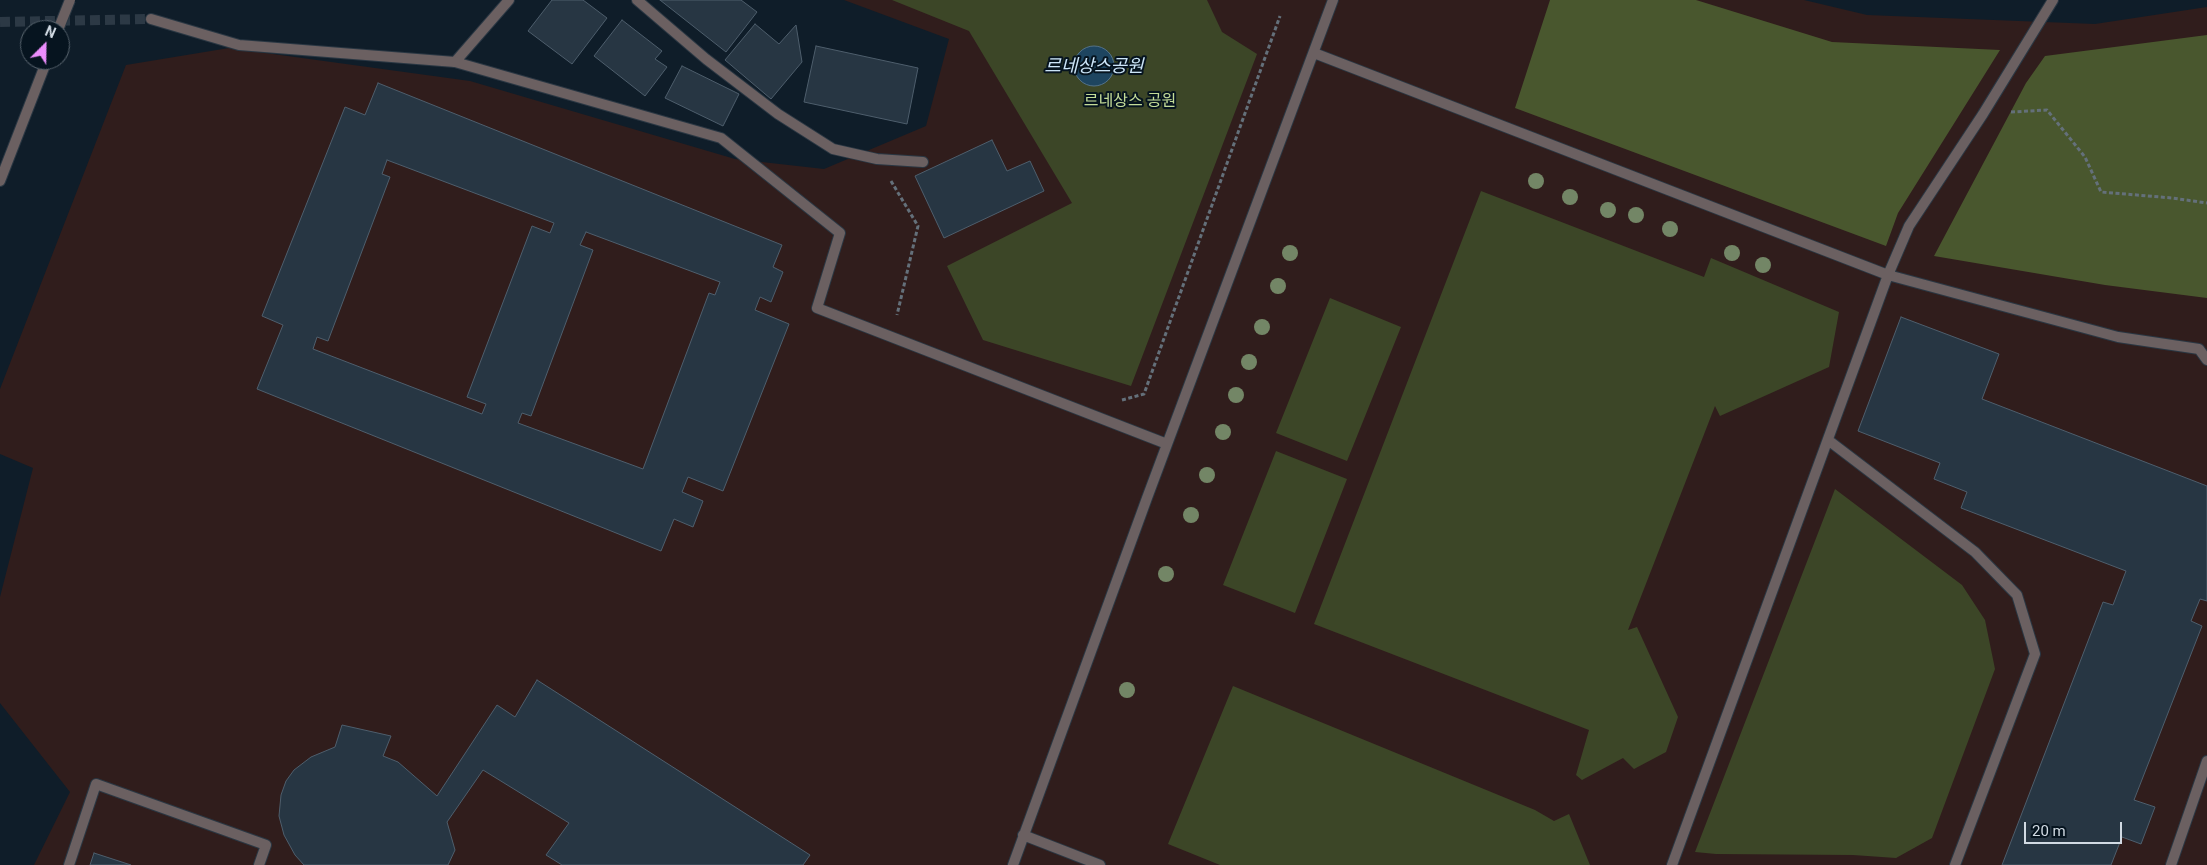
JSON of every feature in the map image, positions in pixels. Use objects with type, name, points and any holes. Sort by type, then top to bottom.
[{"type":"street","points":[[62,20],[70,0]]},
{"type":"street","points":[[455,62],[509,0]]},
{"type":"street","points":[[637,0],[706,59],[778,114],[833,149],[877,159],[923,162]]},
{"type":"street","points":[[1013,865],[1167,444],[1333,0]]},
{"type":"street","points":[[1672,865],[1888,275],[1909,226],[1983,114],[2053,0]]},
{"type":"street","points":[[151,19],[239,45],[455,62],[720,138],[840,233],[817,308],[1167,444]]},
{"type":"street","points":[[1314,53],[1888,275],[2118,337],[2199,349],[2207,360]]},
{"type":"street","points":[[0,181],[43,70]]},
{"type":"street","points":[[1828,440],[1975,552],[2017,595],[2035,654],[1955,865]]},
{"type":"street","points":[[2171,865],[2207,761]]},
{"type":"street","points":[[69,865],[96,784],[266,845],[259,865]]},
{"type":"street","points":[[1023,835],[1100,865]]},
{"type":"path","points":[[1124,401],[1144,394],[1280,16]]},
{"type":"path","points":[[1983,114],[2047,110],[2085,157],[2100,192],[2207,203]]},
{"type":"path","points":[[877,159],[918,226],[892,338]]},
{"type":"shaded area","points":[[844,0],[1804,0],[1867,15],[2095,24],[2207,7],[2207,865],[34,865],[70,792],[0,703],[0,597],[33,468],[0,454],[0,389],[126,65],[229,48],[470,81],[735,159],[824,169],[926,126],[949,39]]},
{"type":"green space","name":"르네상스 공원","points":[[892,0],[1207,0],[1222,32],[1257,54],[1131,386],[983,340],[947,266],[1072,203],[969,31]]},
{"type":"green space","points":[[1550,0],[1696,0],[1832,42],[2000,50],[1898,213],[1886,246],[1515,108]]},
{"type":"green space","points":[[2207,35],[2207,298],[2105,285],[1934,256],[2026,83],[2045,56]]},
{"type":"green space","points":[[1481,191],[1704,277],[1711,258],[1839,312],[1829,367],[1720,416],[1715,406],[1628,630],[1637,627],[1678,717],[1666,752],[1634,769],[1623,758],[1582,780],[1576,775],[1589,730],[1314,624]]},
{"type":"green space","points":[[1330,298],[1401,327],[1347,461],[1276,433]]},
{"type":"green space","points":[[1276,451],[1347,479],[1295,613],[1223,585]]},
{"type":"green space","points":[[1835,489],[1962,585],[1985,620],[1995,669],[1932,838],[1896,858],[1853,855],[1716,854],[1695,852]]},
{"type":"green space","points":[[1233,686],[1535,810],[1554,821],[1569,814],[1590,865],[1220,865],[1168,844]]},
{"type":"water","name":"르네상스공원","points":[[1094,46],[1108,52],[1114,66],[1108,80],[1094,86],[1080,80],[1074,66],[1080,52]]},
{"type":"building","points":[[552,0],[583,0],[607,18],[572,64],[528,31]]},
{"type":"building","points":[[660,0],[741,0],[757,12],[726,52]]},
{"type":"building","points":[[622,20],[662,51],[655,59],[667,67],[645,96],[594,56]]},
{"type":"building","points":[[755,24],[779,44],[796,25],[802,62],[771,99],[725,60]]},
{"type":"building","points":[[816,46],[918,68],[907,124],[804,102]]},
{"type":"building","points":[[682,66],[739,94],[723,126],[665,98]]},
{"type":"building","points":[[378,83],[782,245],[773,267],[783,272],[771,302],[760,297],[755,310],[789,324],[723,491],[688,477],[682,492],[703,501],[693,527],[674,519],[661,551],[257,389],[283,325],[262,316],[345,107],[365,115]],"holes":[[[387,160],[554,223],[550,233],[532,226],[467,397],[486,404],[482,414],[313,349],[317,337],[328,341],[390,177],[382,174]],[[586,232],[720,282],[715,295],[709,293],[643,469],[518,423],[522,413],[531,416],[593,250],[580,245]]]},
{"type":"building","points":[[992,140],[1007,171],[1030,161],[1044,191],[944,238],[915,176]]},
{"type":"building","points":[[1901,317],[1999,354],[1982,399],[2207,486],[2207,601],[2200,599],[2191,621],[2202,626],[2134,800],[2155,807],[2141,844],[2122,837],[2111,865],[2002,865],[2103,602],[2113,605],[2126,571],[1961,508],[1967,492],[1934,479],[1940,463],[1858,431]]},
{"type":"building","points":[[537,680],[810,855],[803,865],[562,865],[546,855],[569,823],[483,770],[447,822],[455,850],[448,865],[304,865],[295,855],[284,835],[279,816],[281,795],[286,781],[294,770],[311,757],[335,747],[342,725],[391,736],[383,756],[398,762],[437,796],[497,705],[515,717]]},
{"type":"building","points":[[94,853],[131,865],[90,865]]},
{"type":"tunnel","points":[[0,22],[151,19]]}]
